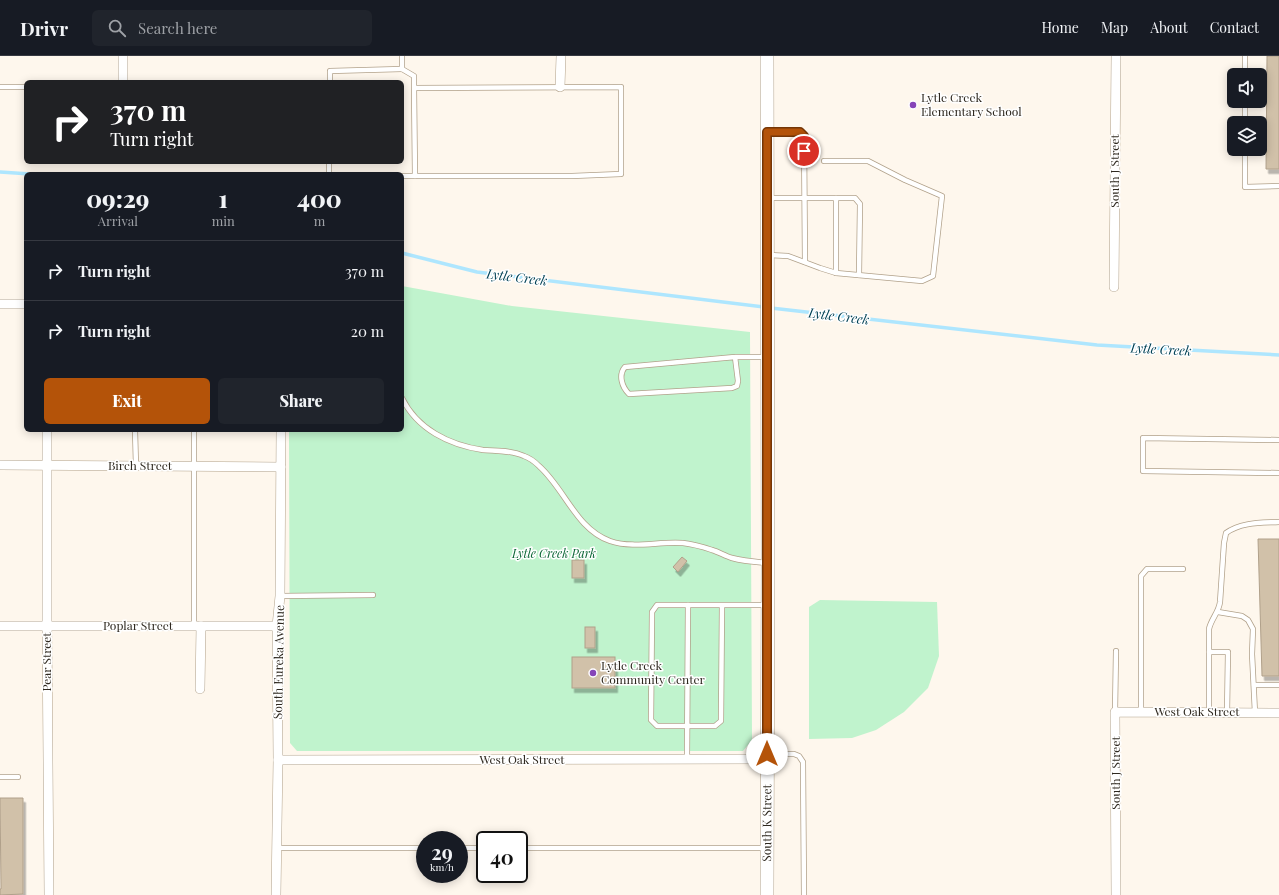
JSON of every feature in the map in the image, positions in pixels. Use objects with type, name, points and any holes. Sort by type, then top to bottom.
[{"type":"street","points":[[123,56],[123,80]]},
{"type":"street","points":[[560,56],[560,87]]},
{"type":"street","name":"South K Street","points":[[767,56],[767,895]]},
{"type":"street","name":"South J Street","points":[[1114,287],[1116,56]]},
{"type":"street","points":[[0,304],[24,304]]},
{"type":"street","name":"Pear Street","points":[[47,432],[49,895]]},
{"type":"street","name":"South Eureka Avenue","points":[[276,895],[278,760],[277,626],[280,596],[281,432]]},
{"type":"street","name":"Birch Street","points":[[0,465],[281,467]]},
{"type":"street","name":"Poplar Street","points":[[0,626],[277,626]]},
{"type":"street","points":[[198,626],[200,689]]},
{"type":"street","name":"South J Street","points":[[1115,712],[1116,895]]},
{"type":"street","name":"West Oak Street","points":[[1115,712],[1279,713]]},
{"type":"street","name":"West Oak Street","points":[[278,760],[687,759],[767,757]]},
{"type":"lane","points":[[402,56],[402,70]]},
{"type":"lane","points":[[1245,56],[1245,68]]},
{"type":"lane","points":[[330,80],[330,71],[402,70],[414,76],[415,176]]},
{"type":"lane","points":[[0,87],[24,87]]},
{"type":"lane","points":[[404,176],[572,176],[621,174],[621,87],[414,88]]},
{"type":"lane","points":[[767,132],[800,132],[804,136],[805,262]]},
{"type":"lane","points":[[1245,156],[1245,187],[1279,186]]},
{"type":"lane","points":[[767,256],[788,256],[836,273],[922,281],[933,276],[942,196],[905,180],[868,161],[824,161]]},
{"type":"lane","points":[[767,198],[855,198],[860,204],[860,275]]},
{"type":"lane","points":[[836,198],[836,273]]},
{"type":"lane","points":[[734,357],[738,381],[737,386],[732,388],[629,394],[621,381],[622,372],[625,367],[734,357],[767,357]]},
{"type":"lane","points":[[404,401],[413,415],[423,426],[451,442],[467,447],[484,450],[500,450],[513,453],[524,456],[534,462],[548,474],[583,524],[599,537],[612,542],[634,545],[664,543],[687,544],[711,550],[730,558],[768,563]]},
{"type":"lane","points":[[135,432],[136,466]]},
{"type":"lane","points":[[194,432],[198,626]]},
{"type":"lane","points":[[1279,440],[1143,438],[1143,471],[1279,473]]},
{"type":"lane","points":[[1209,713],[1209,652],[1211,623],[1218,612],[1220,602],[1226,533],[1232,528],[1242,525],[1279,522]]},
{"type":"lane","points":[[1141,712],[1141,576],[1147,570],[1183,569]]},
{"type":"lane","points":[[280,596],[373,595]]},
{"type":"lane","points":[[722,605],[721,721],[715,726],[657,726],[651,720],[652,612],[657,605],[722,605],[768,605]]},
{"type":"lane","points":[[687,759],[688,605]]},
{"type":"lane","points":[[1218,612],[1242,616],[1248,620],[1253,629],[1252,654],[1255,713]]},
{"type":"lane","name":"South J Street","points":[[1115,712],[1116,651]]},
{"type":"lane","points":[[1209,652],[1228,652],[1227,713]]},
{"type":"lane","points":[[1254,685],[1279,685]]},
{"type":"lane","points":[[767,757],[794,754],[799,756],[803,762],[804,895]]},
{"type":"lane","points":[[0,777],[18,777]]},
{"type":"lane","points":[[277,848],[416,848]]},
{"type":"lane","points":[[528,848],[766,848]]},
{"type":"green space","name":"Lytle Creek Park","points":[[404,286],[512,306],[750,332],[752,740],[743,751],[297,751],[290,743],[289,432],[404,432]]},
{"type":"green space","points":[[820,600],[937,602],[939,656],[928,688],[904,712],[876,730],[852,738],[809,739],[809,607]]},
{"type":"building","points":[[1267,56],[1279,56],[1279,169],[1266,169]]},
{"type":"building","points":[[1258,539],[1279,539],[1279,676],[1262,676]]},
{"type":"building","points":[[682,557],[687,561],[678,572],[673,567]]},
{"type":"building","points":[[572,560],[584,560],[584,578],[572,578]]},
{"type":"building","points":[[585,627],[595,627],[595,648],[585,648]]},
{"type":"building","name":"Lytle Creek Community Center","points":[[572,657],[615,657],[615,688],[572,688]]},
{"type":"building","points":[[0,798],[23,798],[23,894],[0,895]]},
{"type":"waterway","name":"Lytle Creek","points":[[0,172],[24,174]]},
{"type":"waterway","name":"Lytle Creek","points":[[404,254],[477,272],[764,307]]},
{"type":"waterway","name":"Lytle Creek","points":[[771,308],[1097,345],[1279,355]]},
{"type":"place","name":"Lytle Creek Elementary School","points":[[913,105]]},
{"type":"place","name":"Lytle Creek Community Center","points":[[593,673]]},
{"type":"route","points":[[767,754],[767,132],[800,132],[804,136],[804,151]]}]
